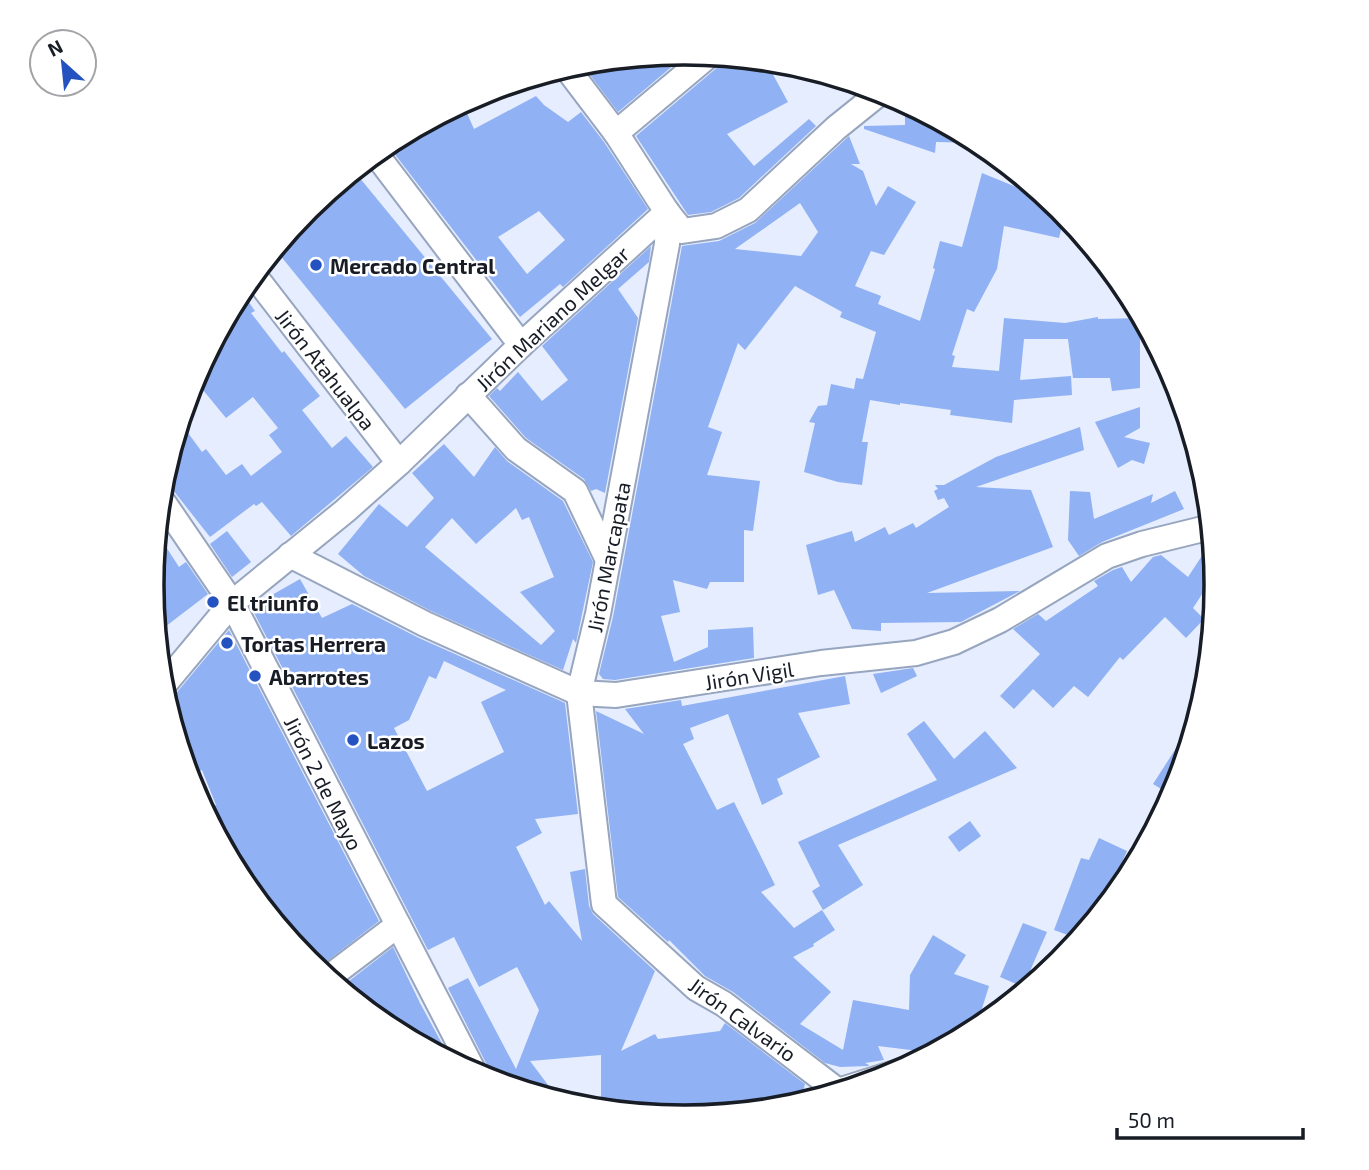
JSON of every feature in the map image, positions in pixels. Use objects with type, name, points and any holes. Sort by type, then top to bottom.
[{"type":"street","points":[[616,133],[697,65]]},
{"type":"street","points":[[574,77],[616,133],[682,231],[716,226],[748,210],[836,128],[872,99]]},
{"type":"street","points":[[382,162],[521,345]]},
{"type":"street","name":"Jirón Mariano Melgar","points":[[172,675],[232,603],[399,463],[521,345],[667,212]]},
{"type":"street","name":"Jirón Marcapata","points":[[604,904],[579,693],[608,560],[667,244],[667,212]]},
{"type":"street","name":"Jirón Atahualpa","points":[[261,284],[399,463]]},
{"type":"street","points":[[468,395],[516,449],[575,491],[608,560]]},
{"type":"street","name":"Jirón 2 de Mayo","points":[[170,513],[232,603],[467,1058]]},
{"type":"street","name":"Jirón Vigil","points":[[289,555],[425,624],[579,693],[616,695],[821,663],[916,653],[954,642],[1000,620],[1107,556],[1201,529]]},
{"type":"street","name":"Jirón Calvario","points":[[604,904],[696,988],[724,1004],[830,1085]]},
{"type":"street","points":[[336,972],[398,925]]},
{"type":"building","points":[[673,65],[618,112],[589,74]]},
{"type":"building","points":[[719,66],[772,73],[788,102],[727,134],[754,166],[809,119],[816,126],[739,198],[711,212],[688,215],[636,136]]},
{"type":"building","points":[[536,96],[568,122],[581,112],[648,209],[563,287],[560,284],[520,317],[394,153],[467,112],[474,129]],"holes":[[[539,211],[565,240],[527,274],[498,237]]]},
{"type":"building","points":[[905,113],[959,142],[936,142],[935,153],[864,129],[864,126],[905,125]]},
{"type":"building","points":[[849,136],[860,164],[851,164],[863,171],[876,206],[888,186],[916,202],[884,255],[871,251],[855,286],[881,296],[878,304],[920,321],[940,241],[962,247],[982,173],[1023,190],[1062,227],[1059,238],[1004,226],[997,269],[974,312],[967,309],[952,355],[955,356],[952,367],[999,371],[1004,318],[1065,323],[1098,317],[1131,318],[1142,338],[1140,388],[1112,391],[1110,378],[1073,378],[1068,339],[1024,339],[1020,380],[1071,376],[1072,395],[1014,400],[1012,423],[950,415],[951,410],[870,400],[862,442],[868,442],[862,485],[838,482],[804,472],[815,423],[809,422],[818,406],[827,405],[831,384],[854,389],[856,378],[863,379],[876,332],[840,317],[842,312],[795,286],[745,350],[738,343],[708,427],[722,432],[707,475],[760,481],[753,531],[744,530],[744,582],[710,582],[707,589],[673,580],[680,612],[661,616],[674,662],[708,647],[708,630],[753,627],[754,658],[615,680],[603,679],[599,674],[613,617],[682,246],[719,241],[755,223]],"holes":[[[800,203],[818,232],[801,256],[735,249]]]},
{"type":"building","points":[[360,178],[492,339],[405,409],[281,257],[317,217]]},
{"type":"building","points":[[651,246],[649,262],[618,289],[638,318],[605,493],[596,489],[591,491],[584,479],[526,438],[489,396],[497,388],[500,391],[518,372],[542,401],[568,380],[542,346]]},
{"type":"building","points":[[248,302],[255,311],[251,313],[320,396],[302,410],[332,448],[346,436],[373,467],[291,536],[262,502],[256,506],[254,504],[210,537],[173,490],[188,432],[202,452],[206,449],[226,475],[242,464],[251,476],[282,452],[269,435],[278,428],[253,397],[226,418],[203,390],[218,355]]},
{"type":"building","points":[[1140,407],[1140,428],[1124,437],[1150,443],[1144,464],[1132,460],[1118,468],[1095,422]]},
{"type":"building","points":[[1080,427],[1084,450],[976,487],[1031,490],[1053,547],[927,593],[1020,591],[961,622],[881,623],[881,631],[852,629],[834,590],[818,595],[806,545],[852,531],[855,542],[885,527],[889,535],[913,523],[916,528],[949,507],[944,498],[938,500],[934,491],[938,489],[935,485],[944,485],[996,457]]},
{"type":"building","points":[[444,444],[474,477],[495,447],[507,461],[563,501],[593,562],[576,643],[573,639],[563,670],[431,611],[364,576],[338,554],[379,504],[407,527],[434,498],[412,473]],"holes":[[[516,508],[522,520],[529,517],[554,577],[520,592],[555,631],[541,645],[425,547],[452,518],[476,544]]]},
{"type":"building","points":[[1070,491],[1090,492],[1094,519],[1153,494],[1151,503],[1175,491],[1184,509],[1102,542],[1079,556],[1068,540]]},
{"type":"building","points":[[227,531],[251,562],[232,577],[210,544]]},
{"type":"building","points":[[166,546],[179,567],[186,562],[208,594],[166,626]]},
{"type":"building","points":[[1204,553],[1205,590],[1193,608],[1204,619],[1186,638],[1165,617],[1123,660],[1120,657],[1088,697],[1074,686],[1053,708],[1033,689],[1014,709],[1000,696],[1040,654],[1013,629],[1038,614],[1046,621],[1098,586],[1094,581],[1113,570],[1122,567],[1131,582],[1153,557],[1161,555],[1188,577]]},
{"type":"building","points":[[300,579],[322,618],[352,604],[419,638],[565,703],[578,814],[535,819],[542,833],[516,847],[545,905],[549,901],[582,941],[570,872],[585,869],[589,906],[593,914],[655,971],[621,1051],[655,1034],[658,1039],[720,1031],[725,1023],[805,1084],[803,1091],[719,1104],[650,1104],[601,1098],[601,1055],[530,1061],[550,1088],[488,1067],[448,988],[468,978],[516,1069],[539,1010],[517,967],[479,987],[454,937],[428,950],[251,607]],"holes":[[[444,661],[506,690],[481,702],[504,752],[427,791],[394,728],[409,720],[429,676],[436,679]]]},
{"type":"building","points":[[229,630],[379,921],[326,962],[272,902],[234,845],[214,806],[216,805],[202,770],[199,771],[176,694]]},
{"type":"building","points":[[913,668],[917,676],[881,693],[873,674]]},
{"type":"building","points":[[845,676],[850,704],[798,713],[820,757],[777,779],[783,794],[762,805],[728,714],[690,728],[694,739],[683,744],[717,810],[734,802],[775,885],[761,892],[794,928],[822,910],[835,930],[813,944],[814,946],[793,957],[831,992],[800,1024],[843,1050],[853,1000],[909,1010],[910,975],[933,935],[966,955],[954,974],[989,986],[981,1013],[917,1051],[878,1046],[884,1060],[865,1063],[868,1066],[840,1067],[825,1063],[733,992],[705,976],[669,940],[668,942],[618,897],[596,711],[644,734],[625,709],[681,700],[682,706]]},
{"type":"building","points":[[924,721],[954,759],[985,731],[1017,768],[838,845],[863,885],[823,910],[812,891],[820,886],[798,842],[937,780],[907,734]]},
{"type":"building","points":[[1180,742],[1162,790],[1153,784]]},
{"type":"building","points":[[970,821],[981,836],[959,852],[948,837]]},
{"type":"building","points":[[1099,838],[1127,851],[1117,874],[1076,928],[1069,935],[1054,930],[1081,858],[1089,860]]},
{"type":"building","points":[[1023,923],[1047,932],[1028,976],[1017,985],[1000,977]]},
{"type":"building","points":[[393,947],[444,1046],[395,1018],[348,982]]},
{"type":"place","name":"Mercado Central","points":[[316,265]]},
{"type":"place","name":"El triunfo","points":[[213,602]]},
{"type":"place","name":"Tortas Herrera","points":[[227,643]]},
{"type":"place","name":"Abarrotes","points":[[255,676]]},
{"type":"place","name":"Lazos","points":[[353,740]]}]
